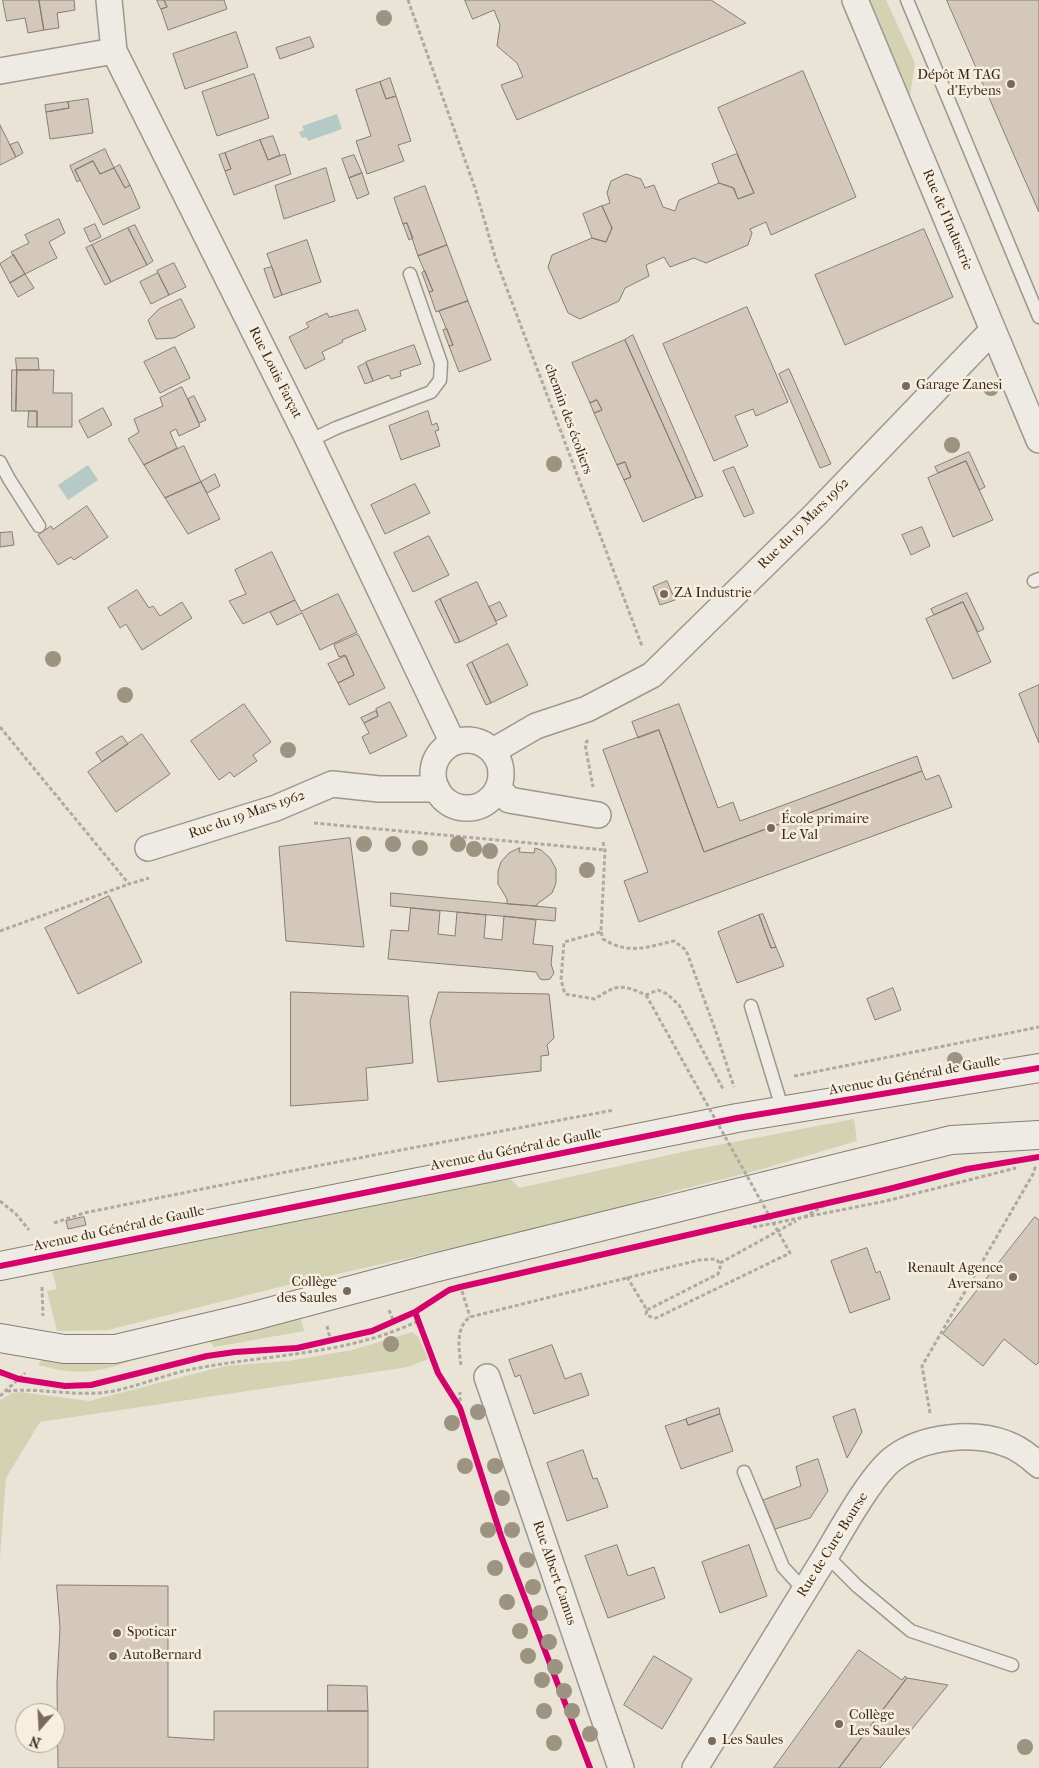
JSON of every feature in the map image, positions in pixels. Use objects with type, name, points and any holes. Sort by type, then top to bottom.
[{"type":"main road","name":"Avenue du Général de Gaulle","points":[[0,1266],[783,1111],[1039,1068]]},
{"type":"main road","points":[[0,1338],[64,1349],[115,1348],[250,1317],[434,1268],[951,1140],[1035,1147]]},
{"type":"street","name":"Rue Louis Farçat","points":[[109,0],[114,51],[309,441],[453,742]]},
{"type":"street","name":"Rue de l'Industrie","points":[[855,0],[1039,440]]},
{"type":"street","points":[[0,71],[114,51]]},
{"type":"street","name":"Rue du 19 Mars 1962","points":[[493,751],[536,726],[587,710],[652,674],[815,515],[993,330]]},
{"type":"street","points":[[474,740],[493,751],[501,768],[498,788],[484,804],[473,807],[452,804],[437,789],[434,768],[444,749],[453,742],[474,740]]},
{"type":"street","name":"Rue du 19 Mars 1962","points":[[148,848],[294,800],[332,784],[379,788],[437,789]]},
{"type":"street","points":[[498,788],[509,800],[598,815]]},
{"type":"street","points":[[951,1140],[1039,1124]]},
{"type":"street","name":"Rue Albert Camus","points":[[487,1377],[621,1768]]},
{"type":"street","name":"Rue de Cure Bourse","points":[[696,1768],[826,1555],[870,1487],[893,1459],[912,1447],[961,1437],[1007,1444],[1039,1465]]},
{"type":"lane","points":[[907,0],[1039,317]]},
{"type":"lane","points":[[309,441],[336,428],[431,392],[440,380],[441,363],[410,274]]},
{"type":"lane","points":[[0,462],[9,480],[39,526]]},
{"type":"lane","points":[[751,1006],[783,1111]]},
{"type":"lane","points":[[744,1472],[783,1567],[804,1590]]},
{"type":"lane","points":[[826,1555],[857,1586],[911,1631],[1012,1665]]},
{"type":"path","points":[[0,727],[129,884]]},
{"type":"path","points":[[594,734],[585,744],[598,815]]},
{"type":"path","points":[[294,800],[305,822],[605,850],[600,932],[603,939],[631,950],[674,941],[686,950],[734,1087]]},
{"type":"path","points":[[0,931],[159,874],[148,848]]},
{"type":"path","points":[[600,932],[564,942],[561,980],[565,994],[595,999],[614,986],[629,988],[646,995],[790,1253],[654,1319],[647,1315],[647,1310],[627,1277]]},
{"type":"path","points":[[646,995],[658,990],[667,994],[679,1005],[723,1090]]},
{"type":"path","points":[[714,1091],[1039,1027]]},
{"type":"path","points":[[694,1095],[704,1093]]},
{"type":"path","points":[[52,1223],[84,1213],[316,1166],[617,1110]]},
{"type":"path","points":[[1035,1147],[1039,1157]]},
{"type":"path","points":[[1004,1163],[1022,1160]]},
{"type":"path","points":[[1028,1166],[1038,1165]]},
{"type":"path","points":[[934,1441],[922,1366],[1038,1165]]},
{"type":"path","points":[[748,1222],[755,1227],[800,1219],[886,1201],[1021,1167]]},
{"type":"path","points":[[804,1208],[841,1199]]},
{"type":"path","points":[[0,1201],[16,1214],[29,1230],[37,1228]]},
{"type":"path","points":[[720,1262],[832,1201]]},
{"type":"path","points":[[748,1222],[776,1215]]},
{"type":"path","points":[[461,1374],[461,1330],[470,1317],[700,1260],[716,1259],[720,1262]]},
{"type":"path","points":[[647,1310],[718,1274],[720,1262]]},
{"type":"path","points":[[460,1287],[466,1299],[470,1317]]},
{"type":"path","points":[[387,1325],[401,1318]]},
{"type":"path","points":[[7,1391],[31,1389],[73,1394],[101,1393],[191,1370],[357,1344],[398,1331],[418,1321]]},
{"type":"path","points":[[262,1350],[314,1345],[380,1328]]},
{"type":"path","points":[[13,1376],[26,1380]]},
{"type":"path","points":[[48,1383],[65,1386],[91,1385]]},
{"type":"path","points":[[460,1408],[461,1383]]},
{"type":"green space","points":[[869,0],[886,0],[915,63],[910,96]]},
{"type":"green space","points":[[854,1119],[857,1141],[759,1170],[675,1191],[612,1210],[288,1285],[108,1330],[57,1331],[47,1291],[57,1289],[52,1271],[465,1188],[508,1176],[519,1188],[692,1150]]},
{"type":"green space","points":[[301,1319],[304,1331],[214,1347],[210,1341]]},
{"type":"green space","points":[[412,1332],[419,1338],[428,1359],[408,1367],[40,1422],[6,1478],[0,1558],[0,1400],[12,1393],[20,1392],[89,1401],[225,1366],[288,1361],[352,1350]]},
{"type":"green space","points":[[142,1357],[102,1369],[79,1372],[38,1365],[43,1358],[94,1361]]},
{"type":"shaded area","points":[[337,114],[342,129],[308,141],[306,137],[302,138],[299,132],[304,130],[302,126]]},
{"type":"shaded area","points":[[88,465],[98,480],[68,500],[58,485]]},
{"type":"building","points":[[3,0],[39,0],[44,30],[28,33],[25,18],[7,21]]},
{"type":"building","points":[[39,0],[74,0],[75,10],[57,13],[59,28],[44,30]]},
{"type":"building","points":[[157,0],[164,0],[167,7],[161,9]]},
{"type":"building","points":[[164,0],[224,0],[227,9],[168,30],[161,9],[167,7]]},
{"type":"building","points":[[465,0],[711,0],[746,23],[517,120],[501,85],[523,77],[517,63],[497,46],[500,25],[494,10],[473,19]]},
{"type":"building","name":"Dépôt M TAG d'Eybens","points":[[947,0],[1039,0],[1039,212],[1020,169]]},
{"type":"building","points":[[236,32],[248,67],[185,89],[173,54]]},
{"type":"building","points":[[310,37],[314,47],[280,59],[276,48]]},
{"type":"building","points":[[803,71],[856,197],[771,235],[766,222],[750,229],[752,233],[748,245],[706,263],[694,258],[670,267],[664,257],[646,265],[649,276],[625,288],[619,301],[580,319],[568,313],[548,267],[552,255],[592,238],[606,242],[612,228],[602,206],[610,203],[607,193],[611,181],[626,174],[641,179],[645,188],[654,185],[663,207],[675,211],[679,200],[719,183],[733,188],[738,199],[754,193],[718,108]]},
{"type":"building","points":[[254,74],[269,118],[217,136],[202,92]]},
{"type":"building","points":[[390,78],[396,96],[386,99],[380,82]]},
{"type":"building","points":[[380,82],[386,99],[396,96],[411,141],[398,145],[404,161],[367,174],[356,141],[371,136],[356,90]]},
{"type":"building","points":[[88,99],[93,133],[50,139],[46,112],[69,108],[68,102]]},
{"type":"building","points":[[68,102],[69,108],[46,112],[45,105]]},
{"type":"building","points":[[0,125],[16,157],[0,165]]},
{"type":"building","points":[[273,136],[280,155],[268,160],[260,140]]},
{"type":"building","points":[[260,140],[268,160],[285,154],[291,174],[234,195],[225,171],[231,169],[225,153]]},
{"type":"building","points":[[18,142],[23,153],[16,157],[10,145]]},
{"type":"building","points":[[105,149],[114,168],[100,174],[93,161],[75,170],[80,180],[77,182],[70,166]]},
{"type":"building","points":[[225,153],[231,169],[225,171],[219,155]]},
{"type":"building","points":[[737,154],[754,193],[738,199],[734,188],[719,183],[712,164]]},
{"type":"building","points":[[354,155],[362,173],[349,178],[342,159]]},
{"type":"building","points":[[93,161],[100,174],[114,168],[125,188],[130,185],[140,208],[103,225],[75,170]]},
{"type":"building","points":[[120,165],[130,185],[125,188],[114,168]]},
{"type":"building","points":[[326,168],[335,201],[284,219],[275,186]]},
{"type":"building","points":[[362,173],[369,194],[357,199],[349,178]]},
{"type":"building","points":[[425,186],[447,245],[418,256],[407,223],[403,224],[394,198]]},
{"type":"building","points":[[602,206],[612,228],[606,242],[592,238],[583,214]]},
{"type":"building","points":[[59,219],[65,233],[49,242],[57,258],[25,274],[11,252],[29,243],[25,235]]},
{"type":"building","points":[[407,223],[413,238],[409,240],[403,224]]},
{"type":"building","points":[[95,224],[101,237],[90,242],[84,229]]},
{"type":"building","points":[[135,225],[153,261],[147,265],[128,228]]},
{"type":"building","points":[[128,228],[147,265],[111,282],[92,245]]},
{"type":"building","points":[[924,229],[953,297],[845,345],[815,275]]},
{"type":"building","points":[[307,240],[321,282],[282,295],[267,254]]},
{"type":"building","points":[[92,245],[111,282],[105,285],[86,248]]},
{"type":"building","points":[[447,245],[468,301],[436,312],[429,292],[433,291],[418,256]]},
{"type":"building","points":[[14,255],[25,274],[10,283],[0,264]]},
{"type":"building","points":[[174,263],[186,287],[169,295],[157,271]]},
{"type":"building","points":[[272,267],[282,295],[274,298],[264,269]]},
{"type":"building","points":[[425,271],[433,291],[429,292],[422,273]]},
{"type":"building","points":[[158,273],[169,295],[151,304],[140,282]]},
{"type":"building","points":[[25,274],[34,288],[18,297],[10,283]]},
{"type":"building","points":[[181,299],[195,327],[174,338],[156,339],[148,320],[159,309]]},
{"type":"building","points":[[468,301],[491,360],[459,372],[449,346],[453,345],[439,311]]},
{"type":"building","points":[[747,307],[788,402],[756,416],[753,409],[735,416],[748,446],[714,461],[663,344]]},
{"type":"building","points":[[358,310],[366,330],[342,340],[343,342],[322,352],[325,359],[305,369],[289,337],[309,327],[306,323],[327,313],[329,317]]},
{"type":"building","points":[[447,329],[453,345],[449,346],[443,330]]},
{"type":"building","points":[[633,335],[703,496],[696,498],[625,340]]},
{"type":"building","points":[[625,340],[696,498],[643,522],[624,480],[631,477],[625,462],[617,465],[594,413],[602,410],[597,400],[590,403],[572,363]]},
{"type":"building","points":[[414,345],[421,364],[400,371],[401,376],[391,379],[389,375],[373,381],[366,362]]},
{"type":"building","points":[[175,347],[190,378],[160,393],[144,362]]},
{"type":"building","points":[[16,358],[38,358],[39,370],[17,370]]},
{"type":"building","points":[[366,363],[373,381],[365,384],[358,367]]},
{"type":"building","points":[[789,369],[831,464],[820,468],[779,374]]},
{"type":"building","points":[[12,370],[17,370],[16,411],[12,411]]},
{"type":"building","points":[[17,370],[54,370],[53,393],[72,393],[72,427],[37,427],[37,411],[16,411]]},
{"type":"building","points":[[182,387],[200,426],[179,436],[176,429],[170,432],[177,448],[144,465],[128,439],[139,432],[134,419],[163,406],[160,398]]},
{"type":"building","points":[[194,396],[206,420],[199,423],[188,399]]},
{"type":"building","points":[[597,400],[602,410],[594,413],[590,403]]},
{"type":"building","points":[[103,408],[112,425],[88,438],[79,421]]},
{"type":"building","points":[[29,411],[37,411],[37,427],[28,427]]},
{"type":"building","points":[[428,411],[432,425],[437,423],[439,430],[435,431],[440,446],[401,460],[389,426]]},
{"type":"building","points":[[184,446],[201,482],[165,498],[144,465]]},
{"type":"building","points":[[969,452],[985,487],[979,490],[966,461],[938,473],[935,467]]},
{"type":"building","points":[[966,461],[993,520],[953,537],[928,478]]},
{"type":"building","points":[[625,462],[631,477],[624,480],[617,465]]},
{"type":"building","points":[[734,467],[754,513],[744,517],[723,471]]},
{"type":"building","points":[[215,474],[220,486],[207,493],[201,482]]},
{"type":"building","points":[[201,482],[220,519],[188,534],[165,498]]},
{"type":"building","points":[[415,484],[430,513],[385,534],[371,505]]},
{"type":"building","points":[[87,506],[108,537],[74,560],[71,557],[58,565],[38,535],[51,526],[53,529]]},
{"type":"building","points":[[922,527],[930,546],[911,555],[902,535]]},
{"type":"building","points":[[12,532],[14,545],[0,547],[0,533]]},
{"type":"building","points":[[429,536],[449,575],[413,592],[394,553]]},
{"type":"building","points":[[272,552],[295,600],[243,624],[229,601],[246,594],[235,570]]},
{"type":"building","name":"ZA Industrie","points":[[667,581],[675,600],[660,605],[653,587]]},
{"type":"building","points":[[477,582],[497,624],[460,642],[440,599]]},
{"type":"building","points":[[137,590],[149,608],[153,606],[160,616],[182,602],[192,618],[142,650],[126,624],[120,628],[108,608]]},
{"type":"building","points":[[967,593],[984,629],[978,632],[963,602],[934,615],[931,609]]},
{"type":"building","points":[[338,594],[357,632],[320,650],[302,613],[277,625],[270,612],[295,600],[301,611]]},
{"type":"building","points":[[440,599],[460,642],[455,643],[435,602]]},
{"type":"building","points":[[500,602],[507,616],[496,621],[489,607]]},
{"type":"building","points":[[963,602],[991,662],[953,679],[926,619]]},
{"type":"building","points":[[358,634],[385,688],[349,705],[338,683],[354,675],[345,655],[339,657],[334,645]]},
{"type":"building","points":[[508,644],[528,685],[491,703],[472,662]]},
{"type":"building","points":[[346,656],[354,675],[338,683],[328,664]]},
{"type":"building","points":[[472,662],[491,703],[486,705],[467,665]]},
{"type":"building","points":[[1039,685],[1039,743],[1019,694]]},
{"type":"building","points":[[390,702],[407,736],[370,754],[362,737],[369,733],[364,723],[378,716],[376,709]]},
{"type":"building","points":[[244,704],[271,742],[253,755],[257,761],[234,777],[230,772],[219,780],[191,741]]},
{"type":"building","points":[[679,704],[718,808],[733,802],[740,821],[917,756],[922,771],[704,852],[659,730],[638,738],[632,722]]},
{"type":"building","points":[[376,711],[378,716],[364,723],[361,718]]},
{"type":"building","points":[[659,730],[704,852],[922,771],[926,780],[939,775],[952,807],[639,922],[624,881],[648,872],[603,750]]},
{"type":"building","points":[[142,734],[170,774],[116,812],[88,772]]},
{"type":"building","points":[[122,736],[128,744],[102,762],[96,753]]},
{"type":"building","points":[[350,838],[364,947],[286,941],[279,847]]},
{"type":"building","points":[[520,848],[519,852],[534,853],[535,848],[541,850],[550,858],[556,869],[556,883],[552,893],[537,904],[537,906],[507,904],[507,899],[498,884],[498,871],[501,862],[509,853]]},
{"type":"building","points":[[391,893],[556,908],[555,921],[391,906]]},
{"type":"building","points":[[109,896],[142,962],[78,994],[45,928]]},
{"type":"building","points":[[411,908],[440,911],[438,934],[455,936],[457,912],[486,915],[484,938],[502,940],[504,916],[536,920],[533,944],[553,946],[551,964],[554,973],[550,979],[544,980],[540,979],[536,972],[388,959],[391,930],[408,931]]},
{"type":"building","points":[[763,914],[776,947],[771,948],[759,915]]},
{"type":"building","points":[[759,915],[771,948],[776,947],[784,966],[737,983],[718,932]]},
{"type":"building","points":[[893,988],[901,1010],[875,1020],[867,999]]},
{"type":"building","points":[[291,992],[408,996],[413,1063],[366,1068],[368,1100],[291,1106]]},
{"type":"building","points":[[439,992],[549,994],[554,1038],[547,1045],[549,1055],[541,1056],[541,1071],[438,1082],[430,1022]]},
{"type":"building","points":[[84,1217],[86,1225],[68,1229],[66,1221]]},
{"type":"building","name":"Renault Agence Aversano","points":[[1035,1217],[1039,1220],[1039,1362],[1036,1365],[1004,1339],[983,1366],[943,1334]]},
{"type":"building","points":[[867,1248],[876,1273],[880,1271],[890,1299],[850,1313],[831,1261]]},
{"type":"building","points":[[552,1345],[565,1379],[581,1373],[589,1395],[534,1414],[520,1375],[515,1377],[509,1360]]},
{"type":"building","points":[[719,1408],[720,1414],[688,1425],[686,1419]]},
{"type":"building","points":[[855,1409],[862,1432],[847,1458],[833,1417]]},
{"type":"building","points":[[720,1414],[733,1451],[681,1469],[665,1426],[686,1419],[688,1425]]},
{"type":"building","points":[[583,1450],[593,1479],[597,1478],[608,1507],[567,1521],[547,1463]]},
{"type":"building","points":[[818,1459],[828,1491],[810,1518],[775,1529],[763,1500],[801,1486],[796,1467]]},
{"type":"building","points":[[617,1545],[628,1576],[654,1567],[665,1598],[608,1618],[585,1556]]},
{"type":"building","points":[[749,1545],[767,1596],[720,1613],[702,1562]]},
{"type":"building","name":"AutoBernard","points":[[57,1585],[168,1586],[168,1737],[214,1740],[214,1711],[368,1711],[368,1768],[58,1768],[58,1753],[65,1753],[65,1703],[57,1703],[60,1628]]},
{"type":"building","name":"Collège Les Saules","points":[[859,1650],[902,1680],[905,1676],[907,1678],[839,1768],[774,1768]]},
{"type":"building","points":[[654,1656],[692,1679],[662,1729],[624,1705]]},
{"type":"building","points":[[907,1678],[948,1685],[880,1768],[839,1768]]},
{"type":"building","points":[[328,1685],[367,1686],[368,1711],[328,1711]]},
{"type":"cycle path","points":[[0,1266],[737,1118],[1039,1068]]},
{"type":"cycle path","points":[[0,1372],[19,1379],[65,1386],[91,1385],[207,1356],[235,1352],[297,1348],[372,1331],[415,1312],[449,1290],[460,1287],[889,1189],[967,1169],[1039,1157]]},
{"type":"cycle path","points":[[415,1312],[438,1373],[460,1408],[501,1536],[590,1768]]},
{"type":"place","name":"Dépôt M TAG d'Eybens","points":[[1011,84]]},
{"type":"place","name":"Garage Zanesi","points":[[906,386]]},
{"type":"place","name":"ZA Industrie","points":[[664,594]]},
{"type":"place","name":"École primaire Le Val","points":[[771,828]]},
{"type":"place","name":"Renault Agence Aversano","points":[[1013,1277]]},
{"type":"place","name":"Collège des Saules","points":[[347,1291]]},
{"type":"place","name":"Spoticar","points":[[117,1633]]},
{"type":"place","name":"AutoBernard","points":[[113,1656]]},
{"type":"place","name":"Collège Les Saules","points":[[839,1724]]},
{"type":"place","name":"Les Saules","points":[[712,1741]]}]
